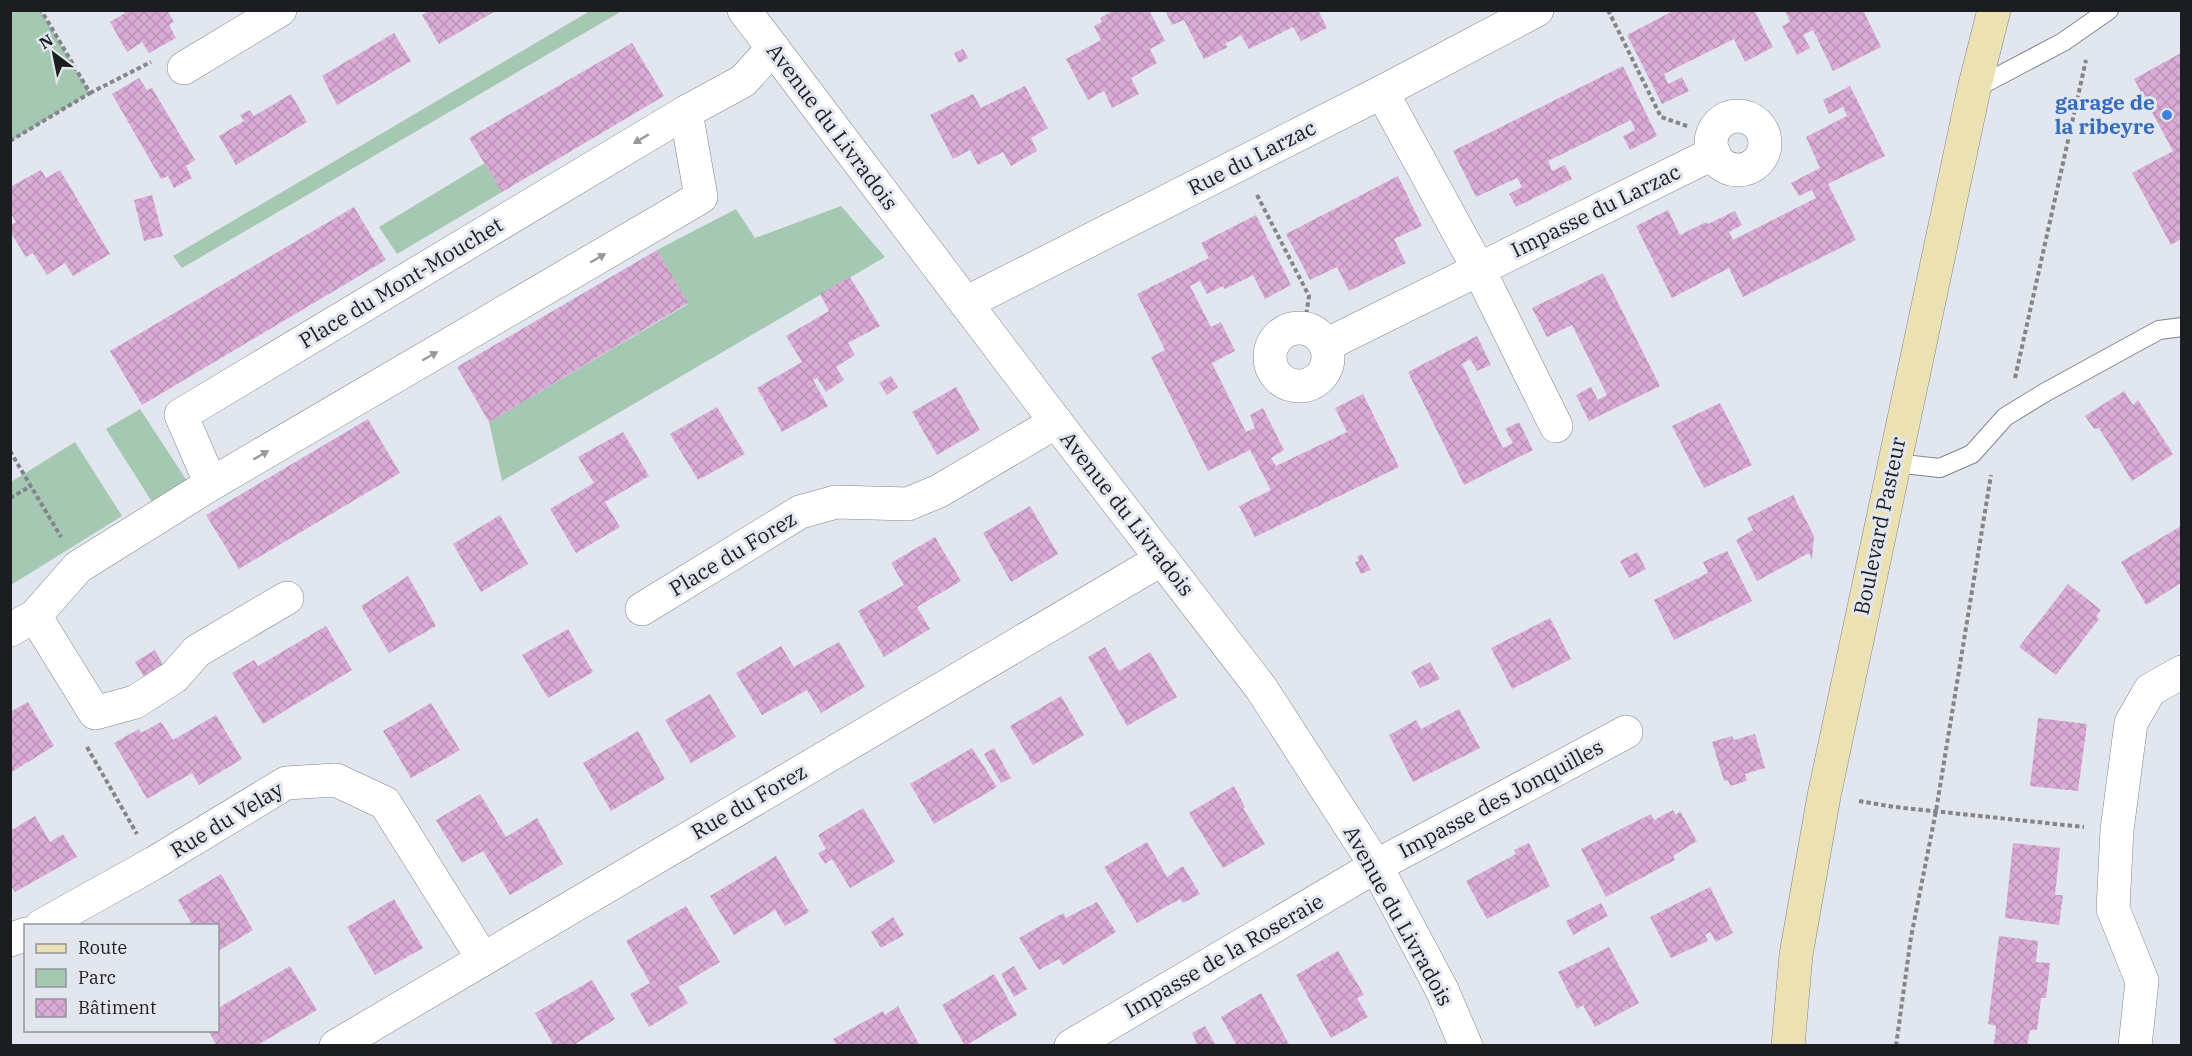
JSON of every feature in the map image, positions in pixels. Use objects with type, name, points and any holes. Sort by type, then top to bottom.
[{"type":"main road","name":"Boulevard Pasteur","points":[[1788,1046],[1796,955],[1824,796],[1974,89],[1994,10]]},
{"type":"street","points":[[184,68],[280,10]]},
{"type":"street","name":"Avenue du Livradois","points":[[744,10],[1261,688],[1376,866],[1442,990],[1466,1046]]},
{"type":"street","name":"Rue du Larzac","points":[[966,303],[1382,92],[1537,10]]},
{"type":"street","name":"Place du Mont-Mouchet","points":[[211,484],[181,416],[686,112],[743,81],[773,48]]},
{"type":"street","points":[[1382,92],[1478,268],[1556,426]]},
{"type":"street","points":[[287,598],[197,651],[174,677],[135,702],[95,713],[23,623],[78,567],[211,484],[701,197],[686,112]]},
{"type":"street","name":"Impasse du Larzac","points":[[1315,337],[1478,268],[1713,144]]},
{"type":"street","name":"Place du Forez","points":[[642,609],[800,512],[836,502],[908,504],[939,491],[1056,422]]},
{"type":"street","name":"Rue du Forez","points":[[336,1046],[1162,559]]},
{"type":"street","points":[[2135,1046],[2142,981],[2113,909],[2117,830],[2131,723],[2150,690],[2181,672]]},
{"type":"street","name":"Impasse des Jonquilles","points":[[1376,866],[1626,732]]},
{"type":"street","name":"Rue du Velay","points":[[45,924],[154,863],[286,783],[336,780],[385,803],[483,959]]},
{"type":"street","name":"Impasse de la Roseraie","points":[[1071,1046],[1376,866]]},
{"type":"lane","points":[[1974,89],[2063,42],[2103,14]]},
{"type":"lane","points":[[1894,463],[1940,468],[1972,454],[2005,417],[2159,330],[2181,327]]},
{"type":"path","points":[[41,10],[90,93]]},
{"type":"path","points":[[1608,10],[1661,117],[1713,144]]},
{"type":"path","points":[[1896,1046],[1911,937],[1936,811],[1990,477],[2028,328],[2083,71],[2103,14]]},
{"type":"path","points":[[10,141],[90,93],[157,59],[184,68]]},
{"type":"path","points":[[1241,163],[1309,296],[1315,337]]},
{"type":"path","points":[[10,451],[78,567]]},
{"type":"path","points":[[10,498],[31,486]]},
{"type":"path","points":[[95,713],[84,742],[154,863]]},
{"type":"path","points":[[1824,796],[1895,807],[2117,830]]},
{"type":"green space","points":[[10,11],[41,11],[90,93],[11,141]]},
{"type":"green space","points":[[590,11],[622,11],[182,268],[173,256]]},
{"type":"green space","points":[[485,163],[502,192],[397,254],[379,227]]},
{"type":"green space","points":[[841,206],[885,257],[502,481],[489,422],[688,304],[657,250],[736,209],[755,238]]},
{"type":"green space","points":[[140,409],[187,481],[152,502],[106,429]]},
{"type":"green space","points":[[75,442],[122,516],[11,585],[11,482]]},
{"type":"building","points":[[124,10],[167,10],[174,22],[169,25],[176,38],[149,53],[142,42],[127,52],[110,22],[125,13]]},
{"type":"building","points":[[430,10],[497,10],[439,44],[422,15]]},
{"type":"building","points":[[1114,10],[1149,10],[1165,41],[1150,49],[1157,63],[1131,78],[1139,94],[1112,108],[1104,91],[1088,100],[1066,59],[1101,40],[1094,26],[1102,22],[1100,18]]},
{"type":"building","points":[[1165,10],[1323,10],[1319,12],[1327,28],[1301,41],[1293,27],[1249,49],[1241,35],[1225,44],[1228,47],[1204,59],[1184,20],[1172,25]]},
{"type":"building","points":[[1675,10],[1754,10],[1773,47],[1745,62],[1734,39],[1664,74],[1668,84],[1682,77],[1689,91],[1662,104],[1627,35]]},
{"type":"building","points":[[1785,10],[1863,10],[1881,47],[1833,71],[1813,30],[1803,35],[1810,48],[1797,55],[1782,26],[1790,22]]},
{"type":"building","points":[[394,33],[411,61],[337,105],[322,76]]},
{"type":"building","points":[[632,43],[664,96],[502,192],[469,138]]},
{"type":"building","points":[[963,49],[968,58],[959,63],[954,53]]},
{"type":"building","name":"garage de la ribeyre","points":[[2181,53],[2181,239],[2171,245],[2132,173],[2173,151],[2134,79]]},
{"type":"building","points":[[1623,66],[1657,136],[1630,150],[1623,136],[1635,130],[1631,120],[1548,161],[1552,171],[1565,165],[1572,179],[1516,207],[1509,194],[1522,187],[1517,178],[1476,197],[1453,151]]},
{"type":"building","points":[[139,78],[147,90],[152,88],[195,160],[186,166],[192,178],[174,188],[168,176],[161,179],[112,94]]},
{"type":"building","points":[[1025,86],[1048,128],[1031,138],[1037,151],[1011,166],[1003,152],[978,165],[970,150],[953,159],[930,115],[973,94],[981,108]]},
{"type":"building","points":[[1850,86],[1885,156],[1828,184],[1856,240],[1743,297],[1729,268],[1672,298],[1636,226],[1668,210],[1680,235],[1735,211],[1742,225],[1729,232],[1733,240],[1816,198],[1812,190],[1799,196],[1791,183],[1820,168],[1806,137],[1847,116],[1843,107],[1829,114],[1823,100]]},
{"type":"building","points":[[291,94],[307,122],[236,165],[219,136],[244,121],[240,115],[250,110],[254,116]]},
{"type":"building","points":[[41,170],[46,178],[60,170],[110,254],[73,276],[65,263],[47,275],[33,253],[26,257],[10,232],[10,225],[16,222],[10,212],[10,187]]},
{"type":"building","points":[[1398,176],[1422,226],[1394,239],[1406,263],[1349,291],[1337,267],[1310,280],[1286,234]]},
{"type":"building","points":[[152,195],[163,236],[144,241],[134,200]]},
{"type":"building","points":[[354,207],[386,260],[142,405],[110,351]]},
{"type":"building","points":[[1256,215],[1291,285],[1265,299],[1253,275],[1225,289],[1223,286],[1207,294],[1200,281],[1190,286],[1211,327],[1221,322],[1235,351],[1212,363],[1246,432],[1255,428],[1250,415],[1263,408],[1284,450],[1271,458],[1276,466],[1347,432],[1335,408],[1363,394],[1399,467],[1255,537],[1239,506],[1271,490],[1250,450],[1208,471],[1151,357],[1165,350],[1137,294],[1209,258],[1201,243]]},
{"type":"building","points":[[657,250],[688,303],[489,422],[457,367]]},
{"type":"building","points":[[1603,273],[1660,386],[1589,421],[1576,395],[1591,387],[1598,400],[1607,395],[1572,325],[1547,337],[1532,308]]},
{"type":"building","points":[[850,277],[880,326],[848,343],[855,355],[836,367],[844,380],[826,392],[817,378],[813,380],[828,406],[782,432],[757,388],[802,362],[786,336],[829,311],[820,294]]},
{"type":"building","points":[[1477,336],[1491,365],[1477,371],[1470,359],[1462,364],[1503,448],[1513,443],[1505,429],[1519,422],[1533,450],[1464,485],[1408,372]]},
{"type":"building","points":[[891,376],[898,387],[887,395],[879,383]]},
{"type":"building","points":[[956,387],[980,430],[937,455],[912,412]]},
{"type":"building","points":[[2124,391],[2133,405],[2138,400],[2173,454],[2132,481],[2099,428],[2094,429],[2085,416]]},
{"type":"building","points":[[1720,403],[1752,465],[1704,488],[1672,426]]},
{"type":"building","points":[[717,407],[745,454],[698,480],[670,434]]},
{"type":"building","points":[[368,419],[400,473],[239,569],[206,515]]},
{"type":"building","points":[[623,432],[649,476],[605,502],[620,527],[576,553],[550,509],[594,483],[578,457]]},
{"type":"building","points":[[1793,495],[1814,536],[1812,560],[1809,553],[1757,581],[1736,540],[1753,530],[1747,518]]},
{"type":"building","points":[[1030,506],[1058,554],[1011,582],[983,533]]},
{"type":"building","points":[[500,515],[528,564],[481,592],[453,544]]},
{"type":"building","points":[[2181,526],[2181,583],[2146,605],[2121,562]]},
{"type":"building","points":[[935,537],[961,581],[917,607],[930,629],[884,657],[858,611],[904,585],[891,563]]},
{"type":"building","points":[[1727,551],[1752,601],[1674,640],[1654,600],[1708,573],[1703,562]]},
{"type":"building","points":[[1637,552],[1646,569],[1629,578],[1620,561]]},
{"type":"building","points":[[1362,554],[1371,570],[1361,574],[1355,562],[1359,561],[1357,557]]},
{"type":"building","points":[[408,576],[436,626],[389,653],[361,606]]},
{"type":"building","points":[[2068,584],[2101,610],[2096,616],[2099,619],[2056,675],[2019,647]]},
{"type":"building","points":[[1550,618],[1571,659],[1512,689],[1491,648]]},
{"type":"building","points":[[326,626],[352,670],[263,724],[232,673],[254,660],[258,666]]},
{"type":"building","points":[[568,629],[593,672],[548,698],[522,655]]},
{"type":"building","points":[[839,642],[865,687],[821,713],[807,690],[762,715],[736,673],[781,646],[794,667]]},
{"type":"building","points":[[1105,647],[1119,671],[1150,652],[1177,697],[1127,726],[1088,657]]},
{"type":"building","points":[[155,650],[165,668],[146,680],[135,662]]},
{"type":"building","points":[[1430,662],[1440,679],[1420,688],[1411,672]]},
{"type":"building","points":[[710,694],[736,737],[691,763],[665,720]]},
{"type":"building","points":[[1061,696],[1084,735],[1033,765],[1010,726]]},
{"type":"building","points":[[28,702],[54,746],[10,773],[10,712]]},
{"type":"building","points":[[431,703],[460,750],[411,778],[383,731]]},
{"type":"building","points":[[1459,709],[1480,748],[1413,782],[1389,735],[1416,720],[1421,729]]},
{"type":"building","points":[[216,715],[242,759],[199,785],[192,773],[147,799],[114,743],[139,729],[141,733],[161,722],[173,740]]},
{"type":"building","points":[[2038,718],[2087,724],[2078,791],[2030,786]]},
{"type":"building","points":[[638,731],[665,779],[611,811],[583,763]]},
{"type":"building","points":[[1755,734],[1765,768],[1745,774],[1747,781],[1730,786],[1728,780],[1724,781],[1712,742],[1732,736],[1734,740]]},
{"type":"building","points":[[972,748],[997,787],[934,824],[910,784]]},
{"type":"building","points":[[994,748],[1011,778],[1001,783],[984,754]]},
{"type":"building","points":[[1234,786],[1245,807],[1243,808],[1265,844],[1223,868],[1189,813]]},
{"type":"building","points":[[480,794],[506,837],[537,818],[563,864],[510,895],[483,851],[462,863],[436,820]]},
{"type":"building","points":[[863,808],[895,862],[850,888],[832,859],[825,864],[818,853],[826,849],[818,835]]},
{"type":"building","points":[[1673,810],[1676,815],[1680,811],[1697,841],[1673,856],[1675,860],[1606,897],[1581,849],[1651,814],[1654,820]]},
{"type":"building","points":[[35,816],[50,842],[63,834],[77,857],[15,892],[10,884],[10,831]]},
{"type":"building","points":[[1147,842],[1167,877],[1183,866],[1200,894],[1183,903],[1180,899],[1137,923],[1104,867]]},
{"type":"building","points":[[1529,843],[1550,886],[1487,919],[1466,881],[1516,854],[1514,850]]},
{"type":"building","points":[[2013,843],[2060,848],[2055,895],[2063,895],[2059,925],[2005,918]]},
{"type":"building","points":[[776,856],[809,912],[785,926],[775,910],[734,935],[710,896]]},
{"type":"building","points":[[221,874],[253,930],[219,950],[219,924],[192,924],[178,900]]},
{"type":"building","points":[[1710,887],[1733,933],[1716,942],[1710,932],[1705,935],[1708,941],[1671,958],[1650,917]]},
{"type":"building","points":[[394,899],[423,948],[375,975],[347,927]]},
{"type":"building","points":[[1097,902],[1116,932],[1063,965],[1059,959],[1039,970],[1019,938],[1063,913],[1066,918]]},
{"type":"building","points":[[1601,903],[1608,916],[1573,935],[1566,921]]},
{"type":"building","points":[[686,906],[720,962],[678,987],[688,1003],[649,1027],[630,994],[650,983],[626,941]]},
{"type":"building","points":[[893,917],[904,935],[881,948],[871,932]]},
{"type":"building","points":[[1999,936],[2038,941],[2036,962],[2050,963],[2046,998],[2041,998],[2037,1030],[2030,1030],[2027,1046],[1994,1044],[1996,1026],[1988,1024]]},
{"type":"building","points":[[1609,947],[1639,1003],[1595,1027],[1583,1005],[1577,1009],[1558,972]]},
{"type":"building","points":[[1338,951],[1364,995],[1357,998],[1368,1017],[1331,1038],[1296,975]]},
{"type":"building","points":[[290,966],[317,1010],[256,1046],[217,1046],[209,1032],[219,1032],[219,1007]]},
{"type":"building","points":[[1014,966],[1027,989],[1014,997],[1001,974]]},
{"type":"building","points":[[994,974],[1017,1015],[965,1046],[942,1005]]},
{"type":"building","points":[[592,980],[615,1019],[572,1046],[554,1046],[535,1013]]},
{"type":"building","points":[[1261,993],[1290,1046],[1237,1046],[1221,1017]]},
{"type":"building","points":[[898,1006],[920,1046],[837,1046],[833,1039],[883,1011],[885,1015]]},
{"type":"building","points":[[1205,1026],[1216,1046],[1198,1046],[1192,1033]]},
{"type":"place","name":"garage de la ribeyre","points":[[2167,115]]}]
